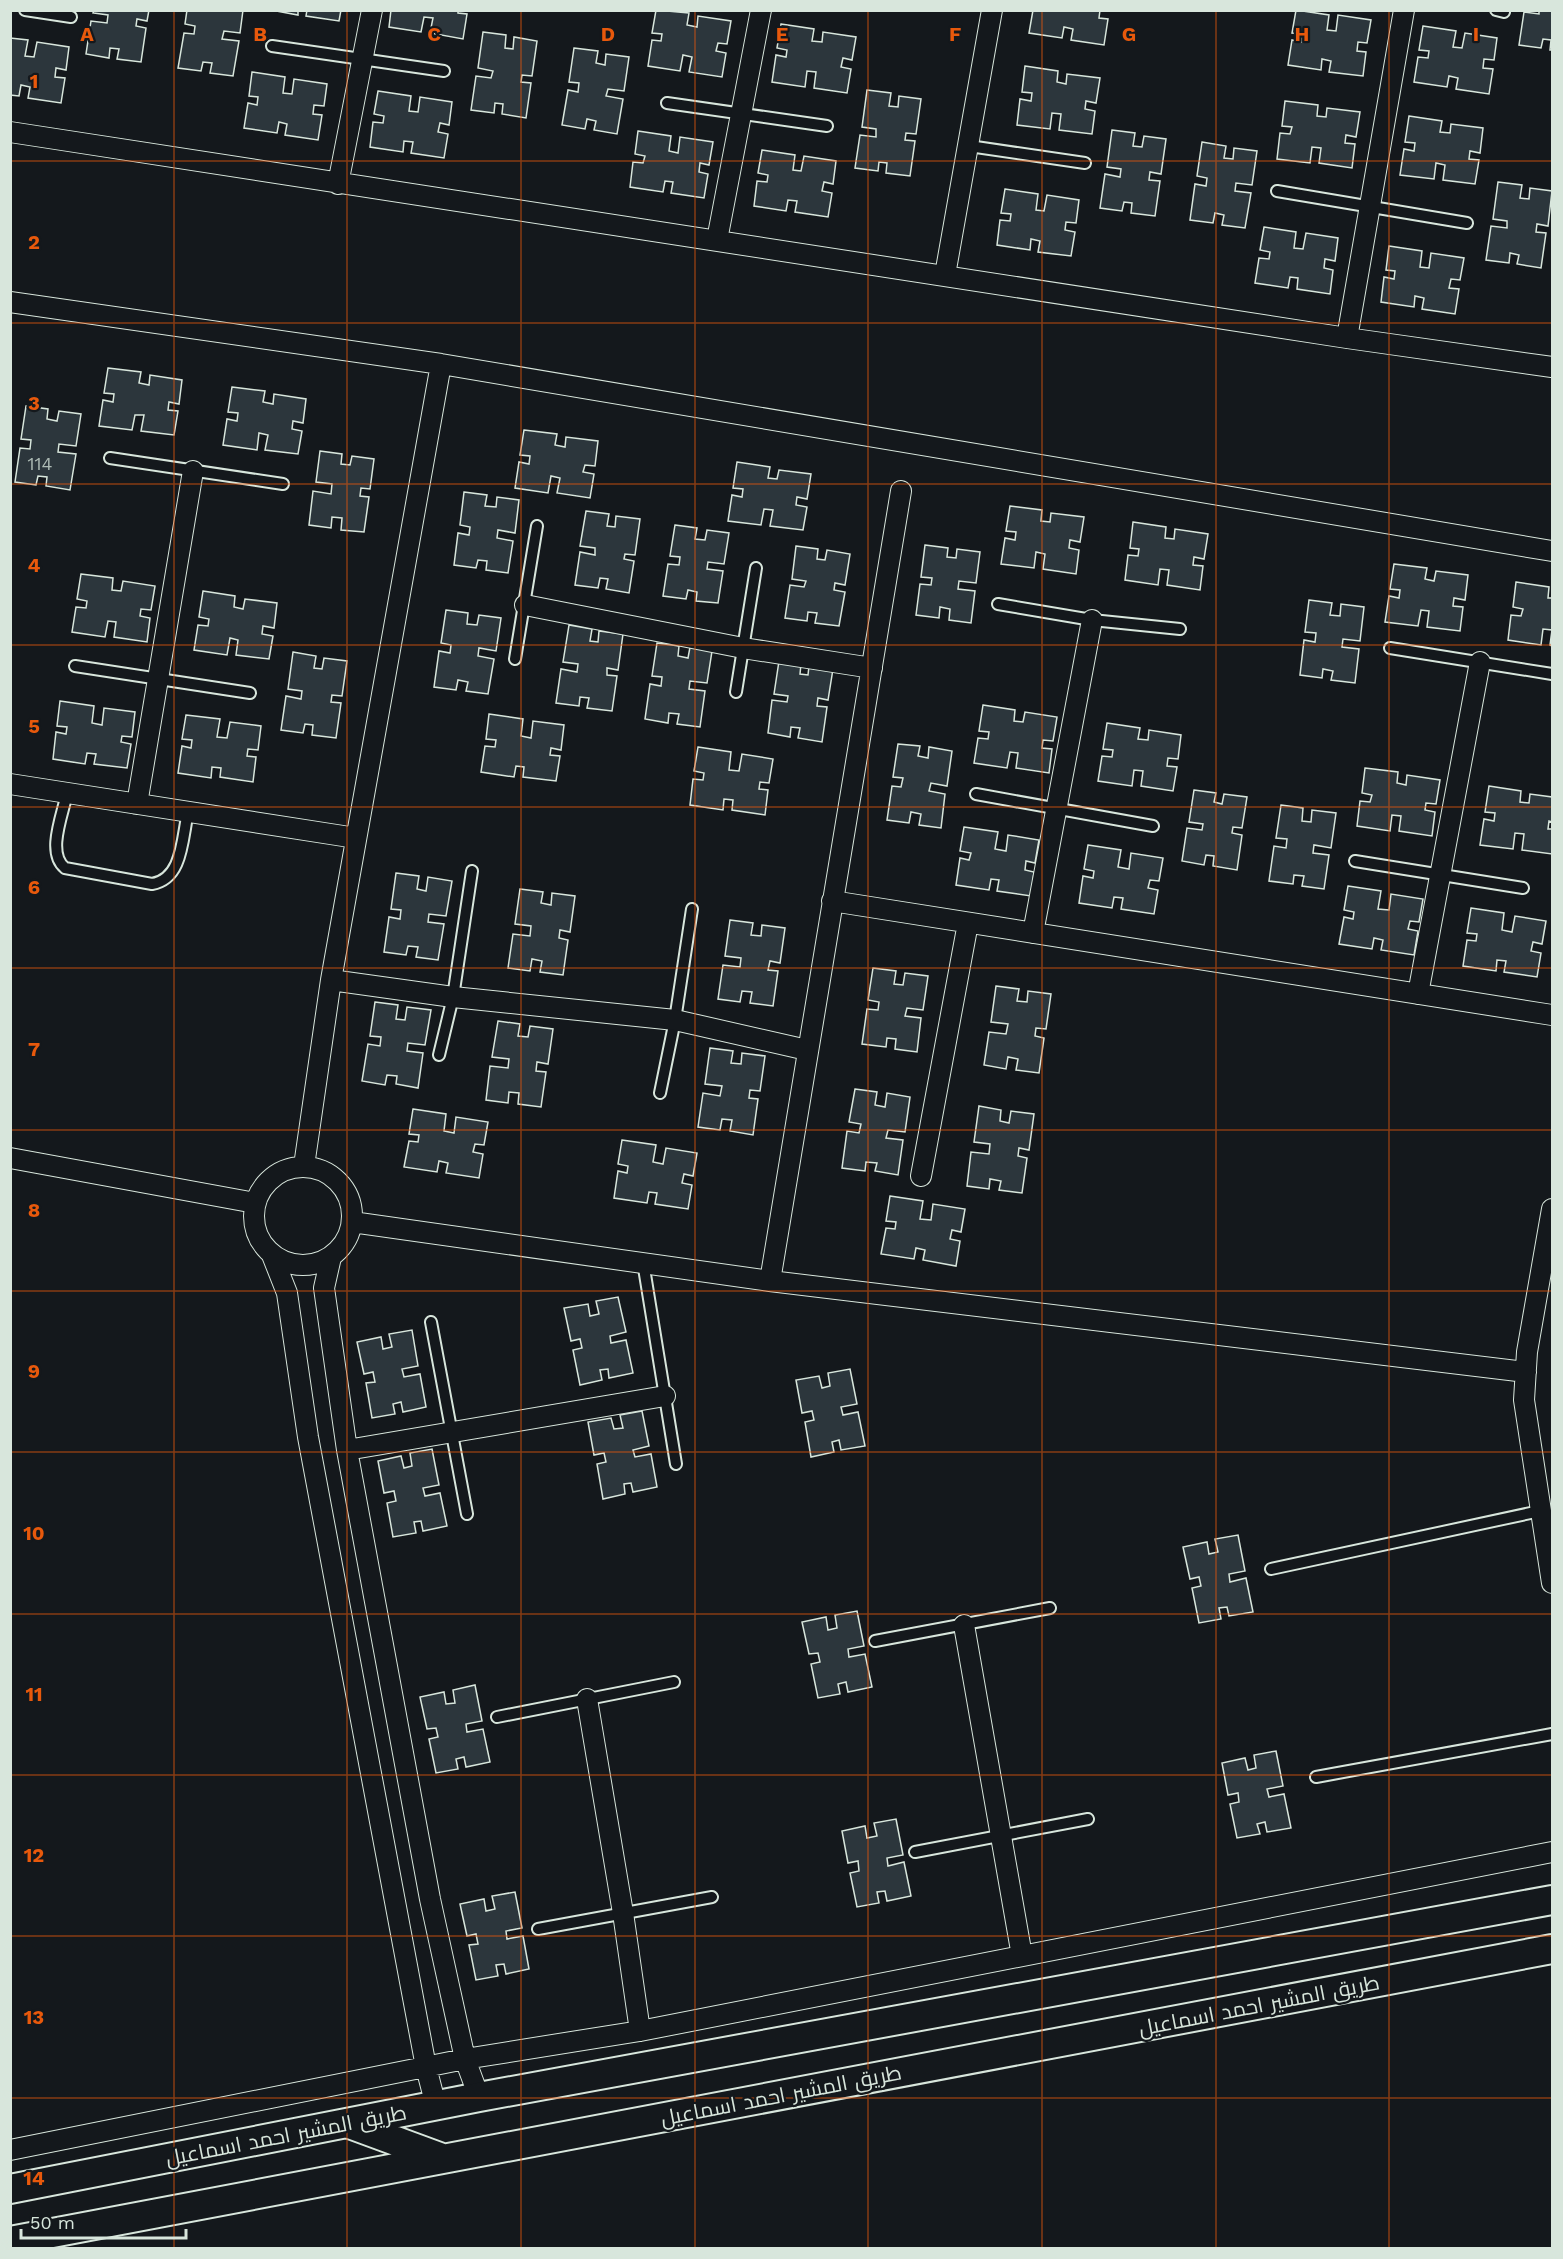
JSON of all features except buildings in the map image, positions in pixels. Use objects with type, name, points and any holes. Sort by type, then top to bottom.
[{"type":"street","points":[[338,184],[372,10]]},
{"type":"street","points":[[717,240],[743,114],[761,10]]},
{"type":"street","points":[[945,275],[992,10]]},
{"type":"street","points":[[1347,338],[1404,10]]},
{"type":"street","points":[[10,132],[1347,338],[1552,367]]},
{"type":"street","points":[[10,302],[441,364],[1552,551]]},
{"type":"street","points":[[304,1166],[331,980],[441,364]]},
{"type":"street","points":[[137,804],[193,471]]},
{"type":"street","points":[[770,1281],[901,491]]},
{"type":"street","points":[[525,605],[742,648],[872,668]]},
{"type":"street","points":[[1033,933],[1092,620]]},
{"type":"street","points":[[1418,994],[1480,662]]},
{"type":"street","points":[[10,784],[356,838]]},
{"type":"street","points":[[832,901],[1552,1015]]},
{"type":"street","points":[[921,1176],[968,923]]},
{"type":"street","points":[[331,980],[453,997],[675,1020],[807,1050]]},
{"type":"street","points":[[10,1158],[255,1203]]},
{"type":"street","points":[[436,2106],[426,2067],[310,1449],[287,1293],[272,1255],[260,1240],[254,1222],[255,1203],[265,1184],[283,1170],[304,1166],[324,1171],[341,1183],[351,1202],[352,1222],[345,1241],[331,1257],[324,1288],[347,1450],[428,1888],[465,2059],[479,2097]]},
{"type":"street","points":[[1552,1209],[1526,1372],[1524,1400],[1552,1583]]},
{"type":"street","points":[[352,1222],[770,1281],[1526,1372]]},
{"type":"street","points":[[272,1255],[291,1264],[312,1264],[331,1257]]},
{"type":"street","points":[[347,1450],[665,1396]]},
{"type":"street","points":[[964,1624],[1022,1956]]},
{"type":"street","points":[[586,1699],[623,1913],[640,2031]]},
{"type":"street","points":[[10,2150],[465,2059],[640,2031],[1552,1852]]},
{"type":"street","name":"طريق المشير احمد اسماعيل","points":[[10,2189],[479,2097],[1552,1900]]},
{"type":"street","name":"طريق المشير احمد اسماعيل","points":[[10,2241],[1552,1949]]},
{"type":"street","points":[[347,2123],[442,2158]]},
{"type":"lane","points":[[25,10],[71,17]]},
{"type":"lane","points":[[272,46],[444,71]]},
{"type":"lane","points":[[667,103],[827,126]]},
{"type":"lane","points":[[969,146],[1085,163]]},
{"type":"lane","points":[[1277,191],[1467,223]]},
{"type":"lane","points":[[110,458],[283,484]]},
{"type":"lane","points":[[515,659],[537,526]]},
{"type":"lane","points":[[736,692],[756,568]]},
{"type":"lane","points":[[998,604],[1092,620],[1180,629]]},
{"type":"lane","points":[[1390,648],[1552,674]]},
{"type":"lane","points":[[75,666],[250,693]]},
{"type":"lane","points":[[67,793],[56,849],[61,865],[65,868],[152,884],[164,882],[173,875],[188,812]]},
{"type":"lane","points":[[976,794],[1153,826]]},
{"type":"lane","points":[[1355,861],[1523,888]]},
{"type":"lane","points":[[439,1055],[453,997],[472,871]]},
{"type":"lane","points":[[660,1093],[675,1020],[692,909]]},
{"type":"lane","points":[[643,1262],[676,1464]]},
{"type":"lane","points":[[432,1322],[467,1514]]},
{"type":"lane","points":[[1270,1569],[1540,1511]]},
{"type":"lane","points":[[875,1641],[1050,1608]]},
{"type":"lane","points":[[497,1717],[674,1682]]},
{"type":"lane","points":[[1316,1777],[1552,1734]]},
{"type":"lane","points":[[915,1852],[1088,1819]]},
{"type":"lane","points":[[538,1929],[712,1897]]}]
